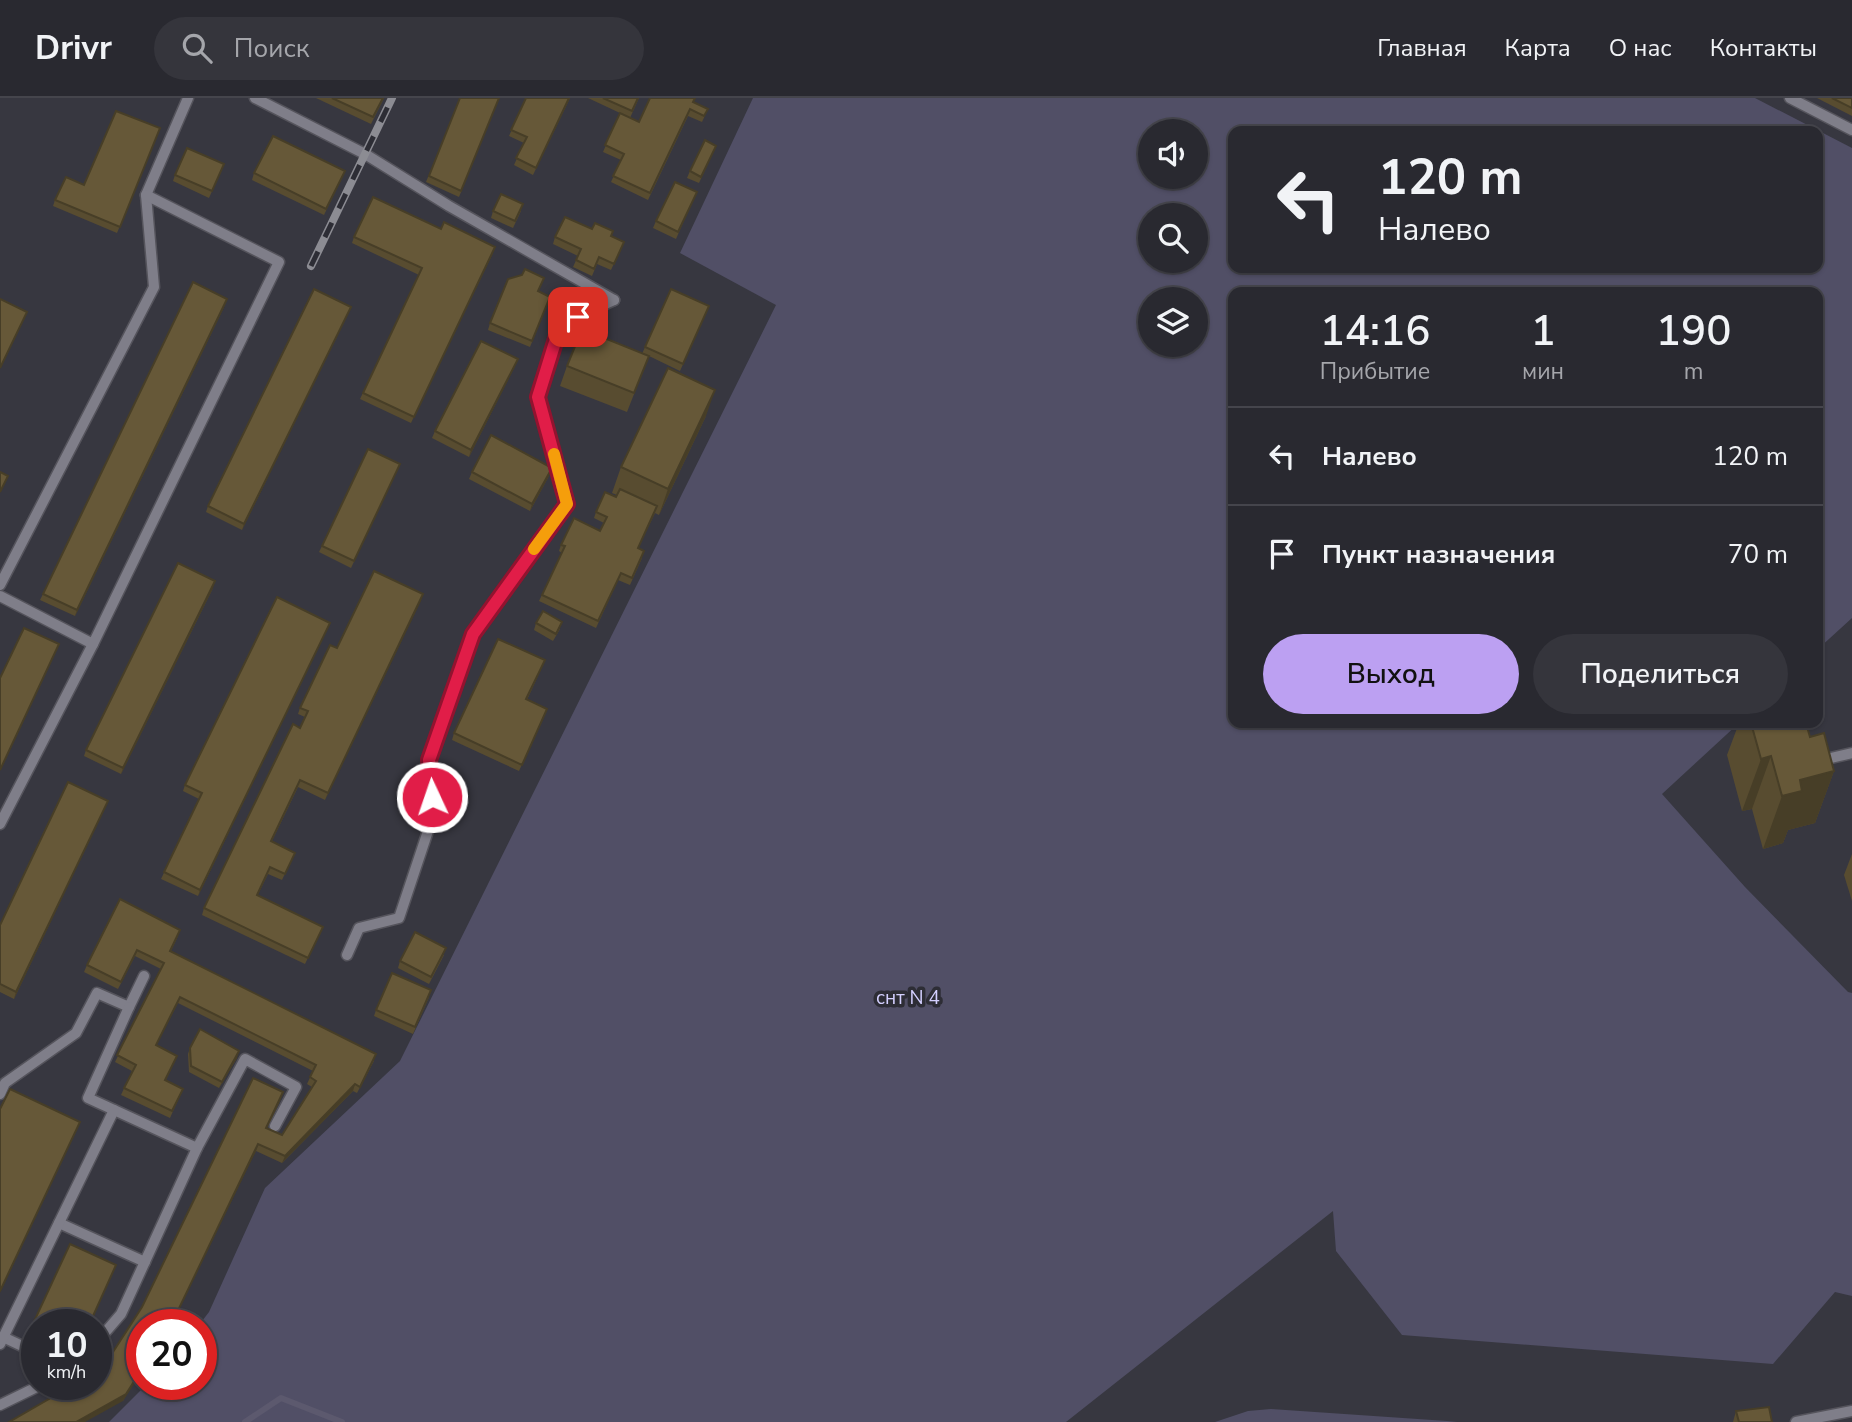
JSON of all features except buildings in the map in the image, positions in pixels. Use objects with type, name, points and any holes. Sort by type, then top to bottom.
[{"type":"lane","points":[[0,585],[154,287],[146,195],[188,98]]},
{"type":"lane","points":[[255,98],[365,154],[449,206],[614,300],[560,326],[538,397],[567,504],[473,634],[429,760],[433,816],[399,918],[359,928],[347,955]]},
{"type":"lane","points":[[1790,98],[1852,130]]},
{"type":"lane","points":[[0,824],[93,644],[279,262],[146,195]]},
{"type":"lane","points":[[0,596],[93,644]]},
{"type":"lane","points":[[1822,760],[1852,753]]},
{"type":"lane","points":[[144,976],[88,1098],[197,1148]]},
{"type":"lane","points":[[0,1094],[5,1083],[76,1033],[97,993],[129,1007]]},
{"type":"lane","points":[[112,1324],[121,1314],[197,1148],[245,1059],[296,1087],[275,1126]]},
{"type":"lane","points":[[21,1347],[2,1340],[114,1110]]},
{"type":"lane","points":[[59,1223],[145,1262]]},
{"type":"lane","points":[[0,1405],[21,1395]]},
{"type":"lane","points":[[1796,1422],[1852,1411]]},
{"type":"green space","name":"снт N 4","points":[[753,98],[1755,98],[1809,126],[1228,126],[1228,273],[1823,273],[1823,133],[1852,148],[1852,618],[1823,644],[1823,287],[1228,287],[1228,728],[1734,728],[1662,794],[1745,887],[1848,992],[1852,993],[1852,1296],[1835,1292],[1773,1364],[1402,1335],[1336,1251],[1333,1211],[1066,1422],[109,1422],[131,1400],[217,1400],[217,1309],[210,1309],[265,1188],[400,1061],[776,305],[680,253]]},
{"type":"green space","points":[[1271,1409],[1457,1422],[1215,1422],[1248,1411]]},
{"type":"waterway","points":[[245,1422],[281,1398],[342,1422]]},
{"type":"railway","points":[[311,266],[392,98]]},
{"type":"slow traffic","points":[[534,549],[567,504],[554,454]]},
{"type":"route","points":[[432,797],[429,760],[473,634],[567,504],[538,397],[560,326],[578,317]]}]
